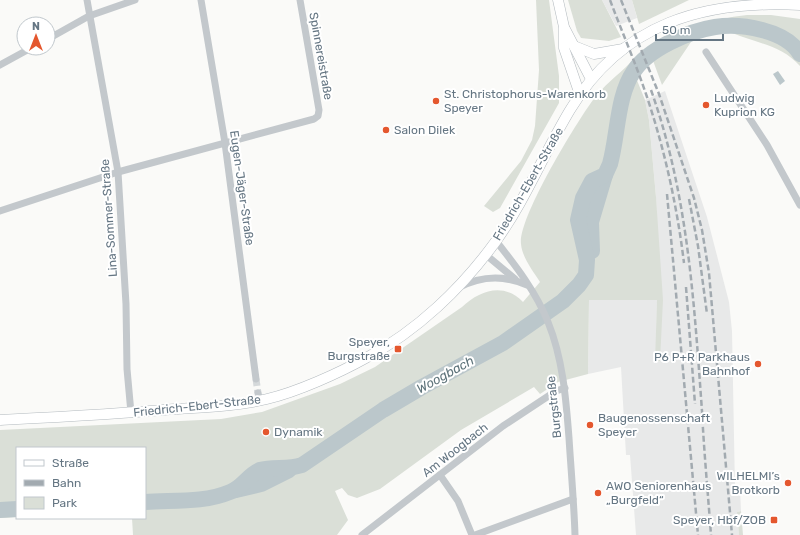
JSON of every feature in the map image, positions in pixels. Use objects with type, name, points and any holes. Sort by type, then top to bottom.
[{"type":"main road","points":[[558,0],[564,28],[564,48],[580,95]]},
{"type":"main road","name":"Friedrich-Ebert-Straße","points":[[0,420],[131,412],[259,397],[301,388],[366,358],[420,322],[453,291],[496,241],[524,195],[580,95],[592,79],[623,49],[648,31],[682,17],[712,8],[735,4],[800,5]]},
{"type":"main road","points":[[564,28],[592,79]]},
{"type":"main road","points":[[574,46],[594,54],[623,49]]},
{"type":"street","name":"Lina-Sommer-Straße","points":[[87,0],[118,172],[127,369],[131,412]]},
{"type":"street","points":[[56,35],[89,16],[135,0]]},
{"type":"street","name":"Eugen-Jäger-Straße","points":[[201,0],[225,143],[256,380]]},
{"type":"street","name":"Spinnereistraße","points":[[225,143],[314,119],[318,116],[319,110],[300,0]]},
{"type":"street","points":[[706,52],[767,145],[800,205]]},
{"type":"street","points":[[0,65],[16,56]]},
{"type":"street","points":[[0,211],[118,172],[225,143]]},
{"type":"street","name":"Burgstraße","points":[[496,241],[520,270],[549,323],[560,361],[565,388],[575,535]]},
{"type":"street","points":[[485,254],[517,281],[529,288]]},
{"type":"street","points":[[453,291],[461,286],[491,278],[517,281]]},
{"type":"street","name":"Am Woogbach","points":[[362,535],[503,426],[556,391],[565,388]]},
{"type":"street","points":[[440,476],[458,501],[472,535]]},
{"type":"street","points":[[475,535],[573,499]]},
{"type":"shaded area","points":[[602,0],[632,0],[637,18],[616,26]]},
{"type":"shaded area","points":[[778,71],[785,81],[780,85],[773,74]]},
{"type":"shaded area","points":[[665,91],[707,217],[729,302],[732,331],[735,489],[740,489],[741,511],[737,512],[739,535],[636,535],[630,455],[626,455],[621,367],[588,374],[589,300],[657,300],[656,362],[660,361],[656,197],[649,120],[645,100]]},
{"type":"green space","points":[[536,0],[549,0],[559,76],[559,103],[500,208],[493,212],[484,206],[521,161],[532,140],[535,126],[539,70]]},
{"type":"green space","points":[[568,0],[602,0],[621,37],[609,41],[581,38],[577,31]]},
{"type":"green space","points":[[632,0],[689,0],[639,24]]},
{"type":"green space","points":[[747,15],[771,15],[800,19],[800,66],[788,55],[768,45],[730,32],[716,31],[702,35],[691,42],[662,85],[648,47],[696,26],[721,19]]},
{"type":"green space","points":[[630,63],[645,100],[649,120],[656,197],[663,300],[660,361],[655,362],[657,300],[589,300],[588,374],[558,382],[540,394],[534,387],[461,430],[380,489],[357,498],[348,495],[342,488],[335,491],[348,520],[337,535],[133,535],[132,519],[146,519],[146,447],[16,447],[16,517],[0,518],[0,430],[221,419],[262,412],[340,384],[375,367],[476,296],[500,290],[516,296],[523,302],[540,282],[523,254],[521,244],[523,231],[529,214],[538,193],[562,149],[585,112],[601,90]]},
{"type":"green space","points":[[741,511],[743,535],[739,535],[737,512]]},
{"type":"waterway","name":"Woogbach","points":[[146,502],[188,500],[220,496],[242,485],[252,475],[260,470],[302,465],[383,410],[503,343],[563,301],[579,285],[586,275],[587,260],[578,220],[583,198],[592,181],[605,175],[610,164],[621,103],[628,81],[640,63],[659,48],[693,32],[715,27],[737,26],[750,27],[774,34],[784,39],[800,54]]},
{"type":"waterway","name":"Woogbach","points":[[592,251],[591,222],[605,175]]},
{"type":"waterway","name":"Woogbach","points":[[236,490],[261,484],[289,470]]},
{"type":"waterway","name":"Woogbach","points":[[0,510],[16,509]]},
{"type":"tunnel","points":[[256,379],[258,393]]},
{"type":"railway","points":[[610,0],[643,85],[665,158],[678,221],[684,263]]},
{"type":"railway","points":[[621,0],[659,94],[694,198],[702,230],[709,273],[732,535]]},
{"type":"railway","points":[[651,90],[673,169],[687,249],[696,329],[711,535]]},
{"type":"railway","points":[[667,194],[698,535]]},
{"type":"railway","points":[[689,199],[698,246],[707,314]]},
{"type":"railway","points":[[686,287],[695,404]]},
{"type":"place","name":"St. Christophorus-Warenkorb Speyer","points":[[436,101]]},
{"type":"place","name":"Ludwig Kuprion KG","points":[[706,105]]},
{"type":"place","name":"Salon Dilek","points":[[386,130]]},
{"type":"place","name":"Speyer, Burgstraße","points":[[398,349]]},
{"type":"place","name":"P6 P+R Parkhaus Bahnhof","points":[[758,364]]},
{"type":"place","name":"Baugenossenschaft Speyer","points":[[590,425]]},
{"type":"place","name":"Dynamik","points":[[266,432]]},
{"type":"place","name":"WILHELMI’s Brotkorb","points":[[788,483]]},
{"type":"place","name":"AWO Seniorenhaus „Burgfeld“","points":[[598,493]]},
{"type":"place","name":"Speyer, Hbf/ZOB","points":[[774,520]]}]
